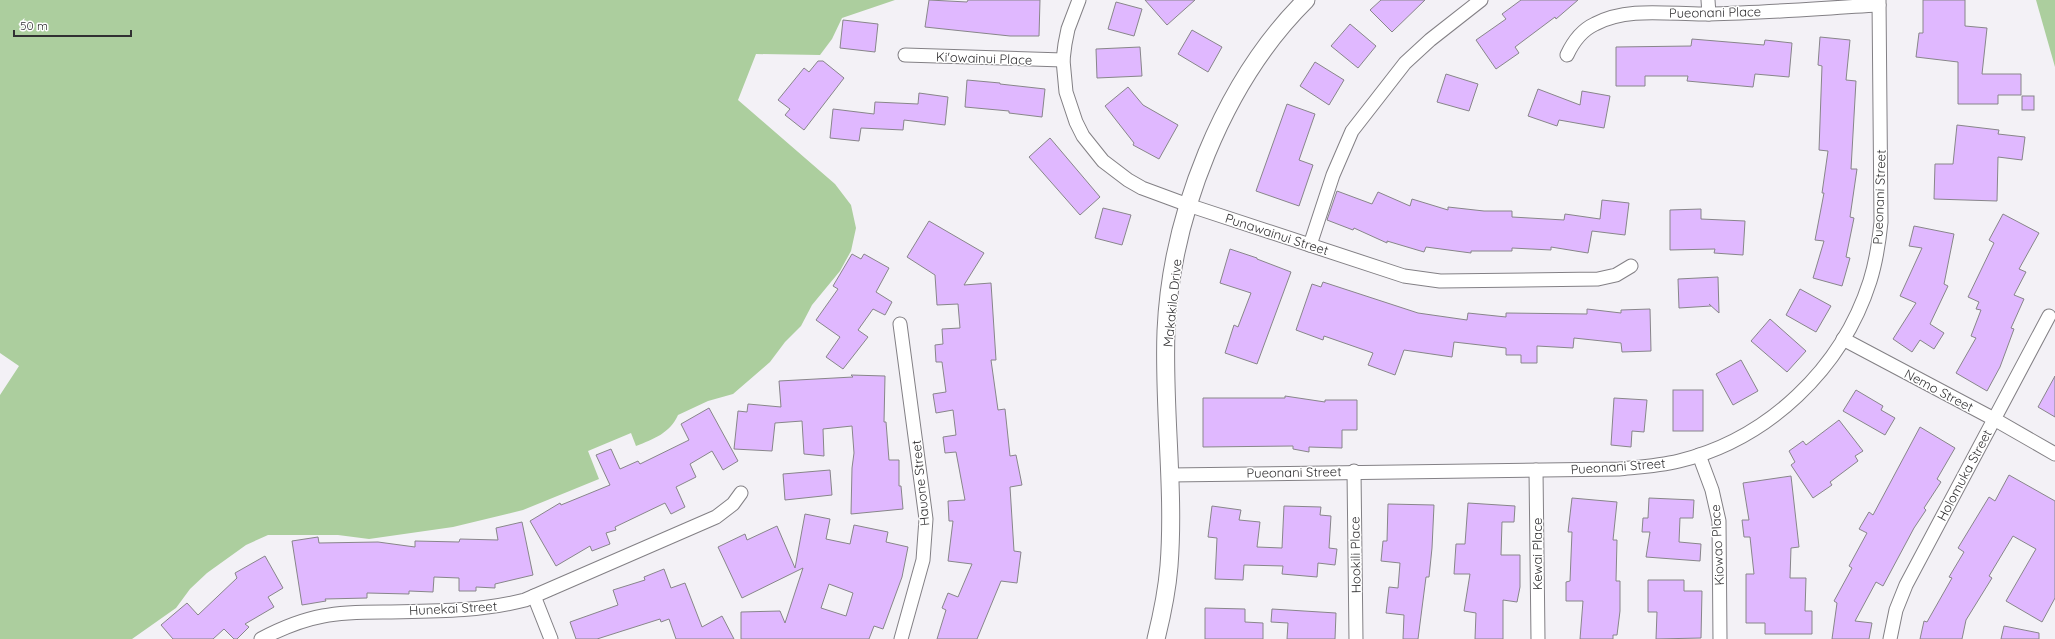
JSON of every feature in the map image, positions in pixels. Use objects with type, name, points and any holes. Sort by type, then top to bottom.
[{"type":"street","name":"Punawainui Street","points":[[1079,0],[1068,29],[1063,60],[1066,92],[1070,107],[1083,136],[1092,149],[1109,166],[1128,180],[1188,205],[1404,276],[1440,281],[1598,280],[1616,275],[1631,266]]},
{"type":"street","name":"Makakilo Drive","points":[[1156,639],[1164,606],[1169,566],[1166,331],[1172,272],[1188,205],[1204,158],[1230,104],[1262,53],[1306,0]]},
{"type":"street","points":[[1310,245],[1333,175],[1352,131],[1405,63],[1430,40],[1481,0]]},
{"type":"street","points":[[1708,0],[1709,14]]},
{"type":"street","name":"Pueonani Place","points":[[1567,55],[1574,42],[1583,31],[1595,23],[1610,18],[1639,14],[1709,14],[1879,2]]},
{"type":"street","name":"Pueonani Street","points":[[1169,475],[1649,467],[1699,455],[1736,440],[1762,424],[1786,406],[1808,385],[1828,362],[1859,310],[1870,282],[1877,252],[1881,222],[1879,2]]},
{"type":"street","name":"Ki'owainui Place","points":[[905,55],[1063,60]]},
{"type":"street","name":"Holomuka Street","points":[[1890,639],[1896,610],[1906,584],[2049,316]]},
{"type":"street","name":"Hauone Street","points":[[900,324],[926,519],[923,560],[901,639]]},
{"type":"street","name":"Nemo Street","points":[[1843,339],[1994,419],[2055,454]]},
{"type":"street","name":"Kiowao Place","points":[[1699,455],[1712,490],[1719,521],[1720,639]]},
{"type":"street","name":"Kewai Place","points":[[1536,470],[1538,639]]},
{"type":"street","name":"Hookili Place","points":[[1354,471],[1356,639]]},
{"type":"street","name":"Hunekai Street","points":[[261,639],[280,629],[322,616],[344,613],[474,610],[500,606],[534,596],[716,517],[728,509],[741,493]]},
{"type":"street","points":[[534,596],[550,639]]},
{"type":"green space","points":[[0,0],[895,0],[842,18],[832,39],[820,55],[756,54],[738,100],[835,184],[851,205],[856,228],[851,251],[840,271],[812,305],[801,326],[785,342],[770,362],[733,394],[708,401],[678,415],[671,426],[661,435],[636,446],[631,433],[588,451],[599,479],[523,510],[453,527],[369,539],[338,535],[268,535],[246,545],[207,573],[190,589],[176,608],[132,639],[0,639],[0,395],[19,366],[0,353]]},
{"type":"green space","points":[[2036,0],[2055,0],[2055,67]]},
{"type":"building","points":[[929,0],[967,2],[968,0],[1040,0],[1039,36],[1010,36],[925,27]]},
{"type":"building","points":[[1145,0],[1195,0],[1167,25]]},
{"type":"building","points":[[1381,0],[1425,0],[1392,32],[1370,10]]},
{"type":"building","points":[[1521,0],[1578,0],[1556,19],[1555,17],[1515,47],[1519,53],[1496,69],[1476,40],[1506,19],[1502,14]]},
{"type":"building","points":[[1923,0],[1965,0],[1965,26],[1987,28],[1982,74],[2021,74],[2021,95],[1998,95],[1998,104],[1958,104],[1958,62],[1916,57],[1919,33],[1923,33]]},
{"type":"building","points":[[1116,2],[1142,9],[1134,36],[1108,29]]},
{"type":"building","points":[[843,20],[878,24],[875,52],[840,48]]},
{"type":"building","points":[[1350,24],[1376,46],[1358,68],[1331,46]]},
{"type":"building","points":[[1192,30],[1222,47],[1208,72],[1178,54]]},
{"type":"building","points":[[1820,37],[1850,40],[1846,80],[1856,81],[1851,169],[1857,169],[1850,217],[1854,218],[1846,257],[1850,258],[1842,286],[1813,278],[1824,241],[1815,240],[1824,193],[1822,193],[1828,151],[1819,150],[1822,66],[1818,65]]},
{"type":"building","points":[[1692,39],[1764,45],[1765,40],[1792,43],[1789,77],[1755,74],[1753,87],[1687,81],[1688,76],[1645,76],[1645,86],[1616,86],[1616,47],[1691,46]]},
{"type":"building","points":[[1140,47],[1142,76],[1097,78],[1096,49]]},
{"type":"building","points":[[818,61],[823,61],[844,78],[804,130],[785,115],[790,109],[778,100],[804,68],[809,72]]},
{"type":"building","points":[[1315,62],[1344,80],[1329,105],[1300,86]]},
{"type":"building","points":[[1446,74],[1478,84],[1469,111],[1437,102]]},
{"type":"building","points":[[967,80],[1045,89],[1042,117],[1009,113],[1009,111],[965,107]]},
{"type":"building","points":[[1128,87],[1143,105],[1178,125],[1159,159],[1133,145],[1134,143],[1105,106]]},
{"type":"building","points":[[1538,89],[1580,105],[1582,91],[1610,96],[1604,128],[1559,120],[1557,126],[1528,116]]},
{"type":"building","points":[[919,93],[948,97],[945,125],[904,120],[903,130],[861,128],[859,141],[830,138],[833,109],[874,114],[875,102],[918,104]]},
{"type":"building","points":[[2022,96],[2034,96],[2034,110],[2022,110]]},
{"type":"building","points":[[1287,104],[1315,114],[1299,160],[1313,165],[1299,206],[1256,191]]},
{"type":"building","points":[[1957,125],[1999,130],[1998,134],[2025,137],[2022,160],[1998,157],[1997,201],[1934,199],[1935,164],[1953,164]]},
{"type":"building","points":[[1050,138],[1100,197],[1080,215],[1029,157]]},
{"type":"building","points":[[1337,191],[1372,204],[1378,192],[1410,206],[1412,199],[1448,210],[1448,207],[1484,211],[1512,211],[1512,217],[1564,220],[1565,214],[1600,219],[1602,200],[1629,203],[1625,235],[1592,231],[1588,253],[1551,247],[1551,250],[1512,248],[1512,251],[1471,251],[1471,253],[1426,247],[1424,252],[1387,241],[1387,243],[1354,228],[1353,230],[1327,220]]},
{"type":"building","points":[[1103,208],[1131,215],[1122,245],[1095,238]]},
{"type":"building","points":[[1701,209],[1701,219],[1745,221],[1743,255],[1714,253],[1715,249],[1670,250],[1670,210]]},
{"type":"building","points":[[2003,214],[2039,233],[2019,269],[2026,272],[2014,295],[2024,299],[2011,328],[2014,329],[2000,367],[1987,391],[1956,373],[1976,338],[1971,336],[1981,310],[1976,309],[1979,302],[1968,297],[1994,243],[1989,240]]},
{"type":"building","points":[[929,221],[984,253],[964,285],[991,283],[996,360],[991,360],[998,410],[1005,409],[1010,456],[1016,455],[1022,485],[1010,487],[1014,551],[1021,552],[1017,583],[1001,581],[977,639],[937,639],[946,610],[942,608],[948,593],[958,597],[972,564],[948,561],[953,521],[949,521],[948,501],[965,500],[956,452],[945,453],[943,437],[956,435],[953,410],[936,413],[933,394],[946,392],[942,362],[936,362],[935,345],[943,344],[942,329],[960,328],[958,304],[937,305],[935,275],[907,257]]},
{"type":"building","points":[[1914,226],[1954,234],[1944,284],[1948,286],[1930,324],[1944,333],[1934,349],[1920,340],[1912,352],[1893,339],[1916,303],[1900,296],[1922,248],[1909,246]]},
{"type":"building","points":[[1230,249],[1291,272],[1257,364],[1225,353],[1234,325],[1238,327],[1251,293],[1220,283]]},
{"type":"building","points":[[852,254],[861,259],[864,254],[889,268],[876,292],[892,302],[885,315],[873,309],[858,330],[868,337],[843,369],[826,357],[840,337],[816,320],[838,289],[833,286]]},
{"type":"building","points":[[1718,277],[1719,313],[1709,304],[1711,306],[1679,308],[1678,279]]},
{"type":"building","points":[[1323,282],[1418,313],[1467,320],[1468,313],[1506,317],[1506,313],[1587,314],[1587,309],[1621,313],[1621,310],[1650,309],[1651,351],[1622,352],[1621,343],[1574,338],[1573,348],[1537,346],[1537,363],[1521,363],[1521,355],[1506,355],[1506,348],[1454,342],[1452,357],[1404,350],[1395,375],[1368,365],[1373,353],[1324,336],[1323,340],[1296,330],[1312,284],[1321,287]]},
{"type":"building","points":[[1800,289],[1831,306],[1816,332],[1786,315]]},
{"type":"building","points":[[1770,319],[1806,351],[1787,372],[1751,341]]},
{"type":"building","points":[[1741,360],[1758,391],[1733,405],[1716,374]]},
{"type":"building","points":[[851,375],[885,376],[884,422],[886,422],[889,460],[899,460],[899,486],[901,486],[903,509],[851,514],[852,468],[854,453],[852,426],[823,429],[824,456],[804,454],[802,421],[775,423],[772,451],[734,449],[738,411],[747,412],[748,404],[781,407],[779,381],[853,377]]},
{"type":"building","points":[[2055,376],[2055,417],[2038,407]]},
{"type":"building","points":[[1673,390],[1703,390],[1703,431],[1673,431]]},
{"type":"building","points":[[1856,390],[1883,406],[1881,410],[1895,418],[1885,435],[1843,411]]},
{"type":"building","points":[[1285,396],[1325,402],[1325,400],[1357,400],[1357,430],[1342,430],[1342,448],[1309,447],[1309,452],[1293,449],[1293,446],[1203,447],[1203,398],[1285,398]]},
{"type":"building","points":[[1614,398],[1647,400],[1644,432],[1632,431],[1631,447],[1611,445]]},
{"type":"building","points":[[709,408],[738,461],[723,470],[712,451],[690,464],[696,477],[676,487],[685,507],[671,514],[665,503],[615,527],[616,530],[606,533],[610,544],[592,551],[590,546],[556,566],[530,521],[560,503],[561,505],[610,485],[596,455],[611,449],[620,469],[638,461],[640,464],[689,440],[681,424]]},
{"type":"building","points":[[1839,420],[1863,451],[1855,456],[1858,461],[1830,482],[1832,485],[1813,498],[1791,465],[1795,462],[1789,451],[1803,441],[1806,445]]},
{"type":"building","points":[[1920,427],[1955,448],[1937,479],[1941,482],[1924,508],[1926,510],[1914,528],[1883,586],[1876,582],[1855,621],[1872,623],[1869,639],[1832,639],[1837,603],[1834,601],[1852,568],[1849,566],[1867,533],[1859,529],[1869,512],[1873,515]]},
{"type":"building","points":[[830,470],[832,495],[785,500],[783,474]]},
{"type":"building","points":[[2009,475],[2055,501],[2055,598],[2042,622],[2006,601],[2036,549],[2013,536],[1989,576],[1992,578],[1966,620],[1962,639],[1920,639],[1924,621],[1927,622],[1952,578],[1949,577],[1964,552],[1958,548],[1989,497],[1995,501]]},
{"type":"building","points":[[1791,476],[1799,547],[1791,548],[1790,578],[1806,578],[1805,611],[1812,611],[1812,634],[1765,634],[1765,623],[1746,623],[1746,574],[1754,574],[1750,537],[1744,537],[1742,520],[1749,520],[1743,483]]},
{"type":"building","points":[[1572,498],[1617,502],[1613,540],[1617,540],[1616,581],[1620,581],[1620,611],[1617,635],[1613,635],[1613,639],[1580,639],[1583,601],[1566,601],[1566,582],[1570,581],[1572,532],[1568,532]]},
{"type":"building","points":[[1649,498],[1694,500],[1693,518],[1680,518],[1679,542],[1701,544],[1700,561],[1646,557],[1650,532],[1642,532],[1643,518],[1648,518]]},
{"type":"building","points":[[1468,503],[1515,506],[1514,522],[1502,522],[1501,555],[1520,555],[1520,587],[1517,602],[1503,600],[1503,639],[1475,639],[1476,613],[1464,611],[1470,574],[1454,574],[1456,544],[1465,544]]},
{"type":"building","points":[[1388,504],[1434,505],[1429,577],[1426,577],[1418,639],[1403,639],[1404,615],[1386,613],[1389,587],[1398,588],[1400,563],[1381,561],[1383,541],[1387,541]]},
{"type":"building","points":[[1212,506],[1241,510],[1239,520],[1260,522],[1257,547],[1282,548],[1284,506],[1321,507],[1320,515],[1331,516],[1329,548],[1337,549],[1335,565],[1318,563],[1317,577],[1282,574],[1283,566],[1244,565],[1243,580],[1215,579],[1217,538],[1208,537]]},
{"type":"building","points":[[805,514],[830,519],[826,539],[850,544],[854,525],[888,532],[886,542],[908,547],[902,577],[883,629],[874,626],[869,639],[741,639],[741,612],[780,611],[785,623],[803,568],[742,598],[718,547],[745,534],[747,540],[777,526],[795,568]],"holes":[[[829,584],[853,593],[846,616],[821,608]]]},
{"type":"building","points":[[522,522],[533,575],[495,584],[495,588],[476,587],[476,591],[459,591],[459,578],[434,577],[433,592],[409,591],[409,594],[367,593],[367,598],[325,599],[326,601],[302,605],[292,541],[318,537],[319,543],[378,542],[415,547],[415,541],[459,542],[460,539],[498,540],[496,528]]},
{"type":"building","points":[[265,556],[283,588],[268,597],[274,607],[245,624],[249,627],[237,639],[234,639],[224,629],[213,639],[173,639],[161,625],[187,603],[198,615],[237,578],[235,573]]},
{"type":"building","points":[[664,569],[671,588],[685,583],[702,627],[722,616],[734,639],[676,639],[669,619],[661,622],[660,619],[597,639],[576,639],[570,622],[618,605],[613,590],[645,580],[644,577]]},
{"type":"building","points":[[1648,580],[1684,580],[1684,591],[1702,591],[1701,638],[1656,639],[1657,612],[1648,612]]},
{"type":"building","points":[[1205,608],[1245,609],[1245,622],[1263,623],[1263,639],[1205,639]]},
{"type":"building","points":[[1272,609],[1336,613],[1335,639],[1287,639],[1288,623],[1271,622]]},
{"type":"building","points":[[2004,626],[2039,633],[2039,639],[2001,639]]}]
